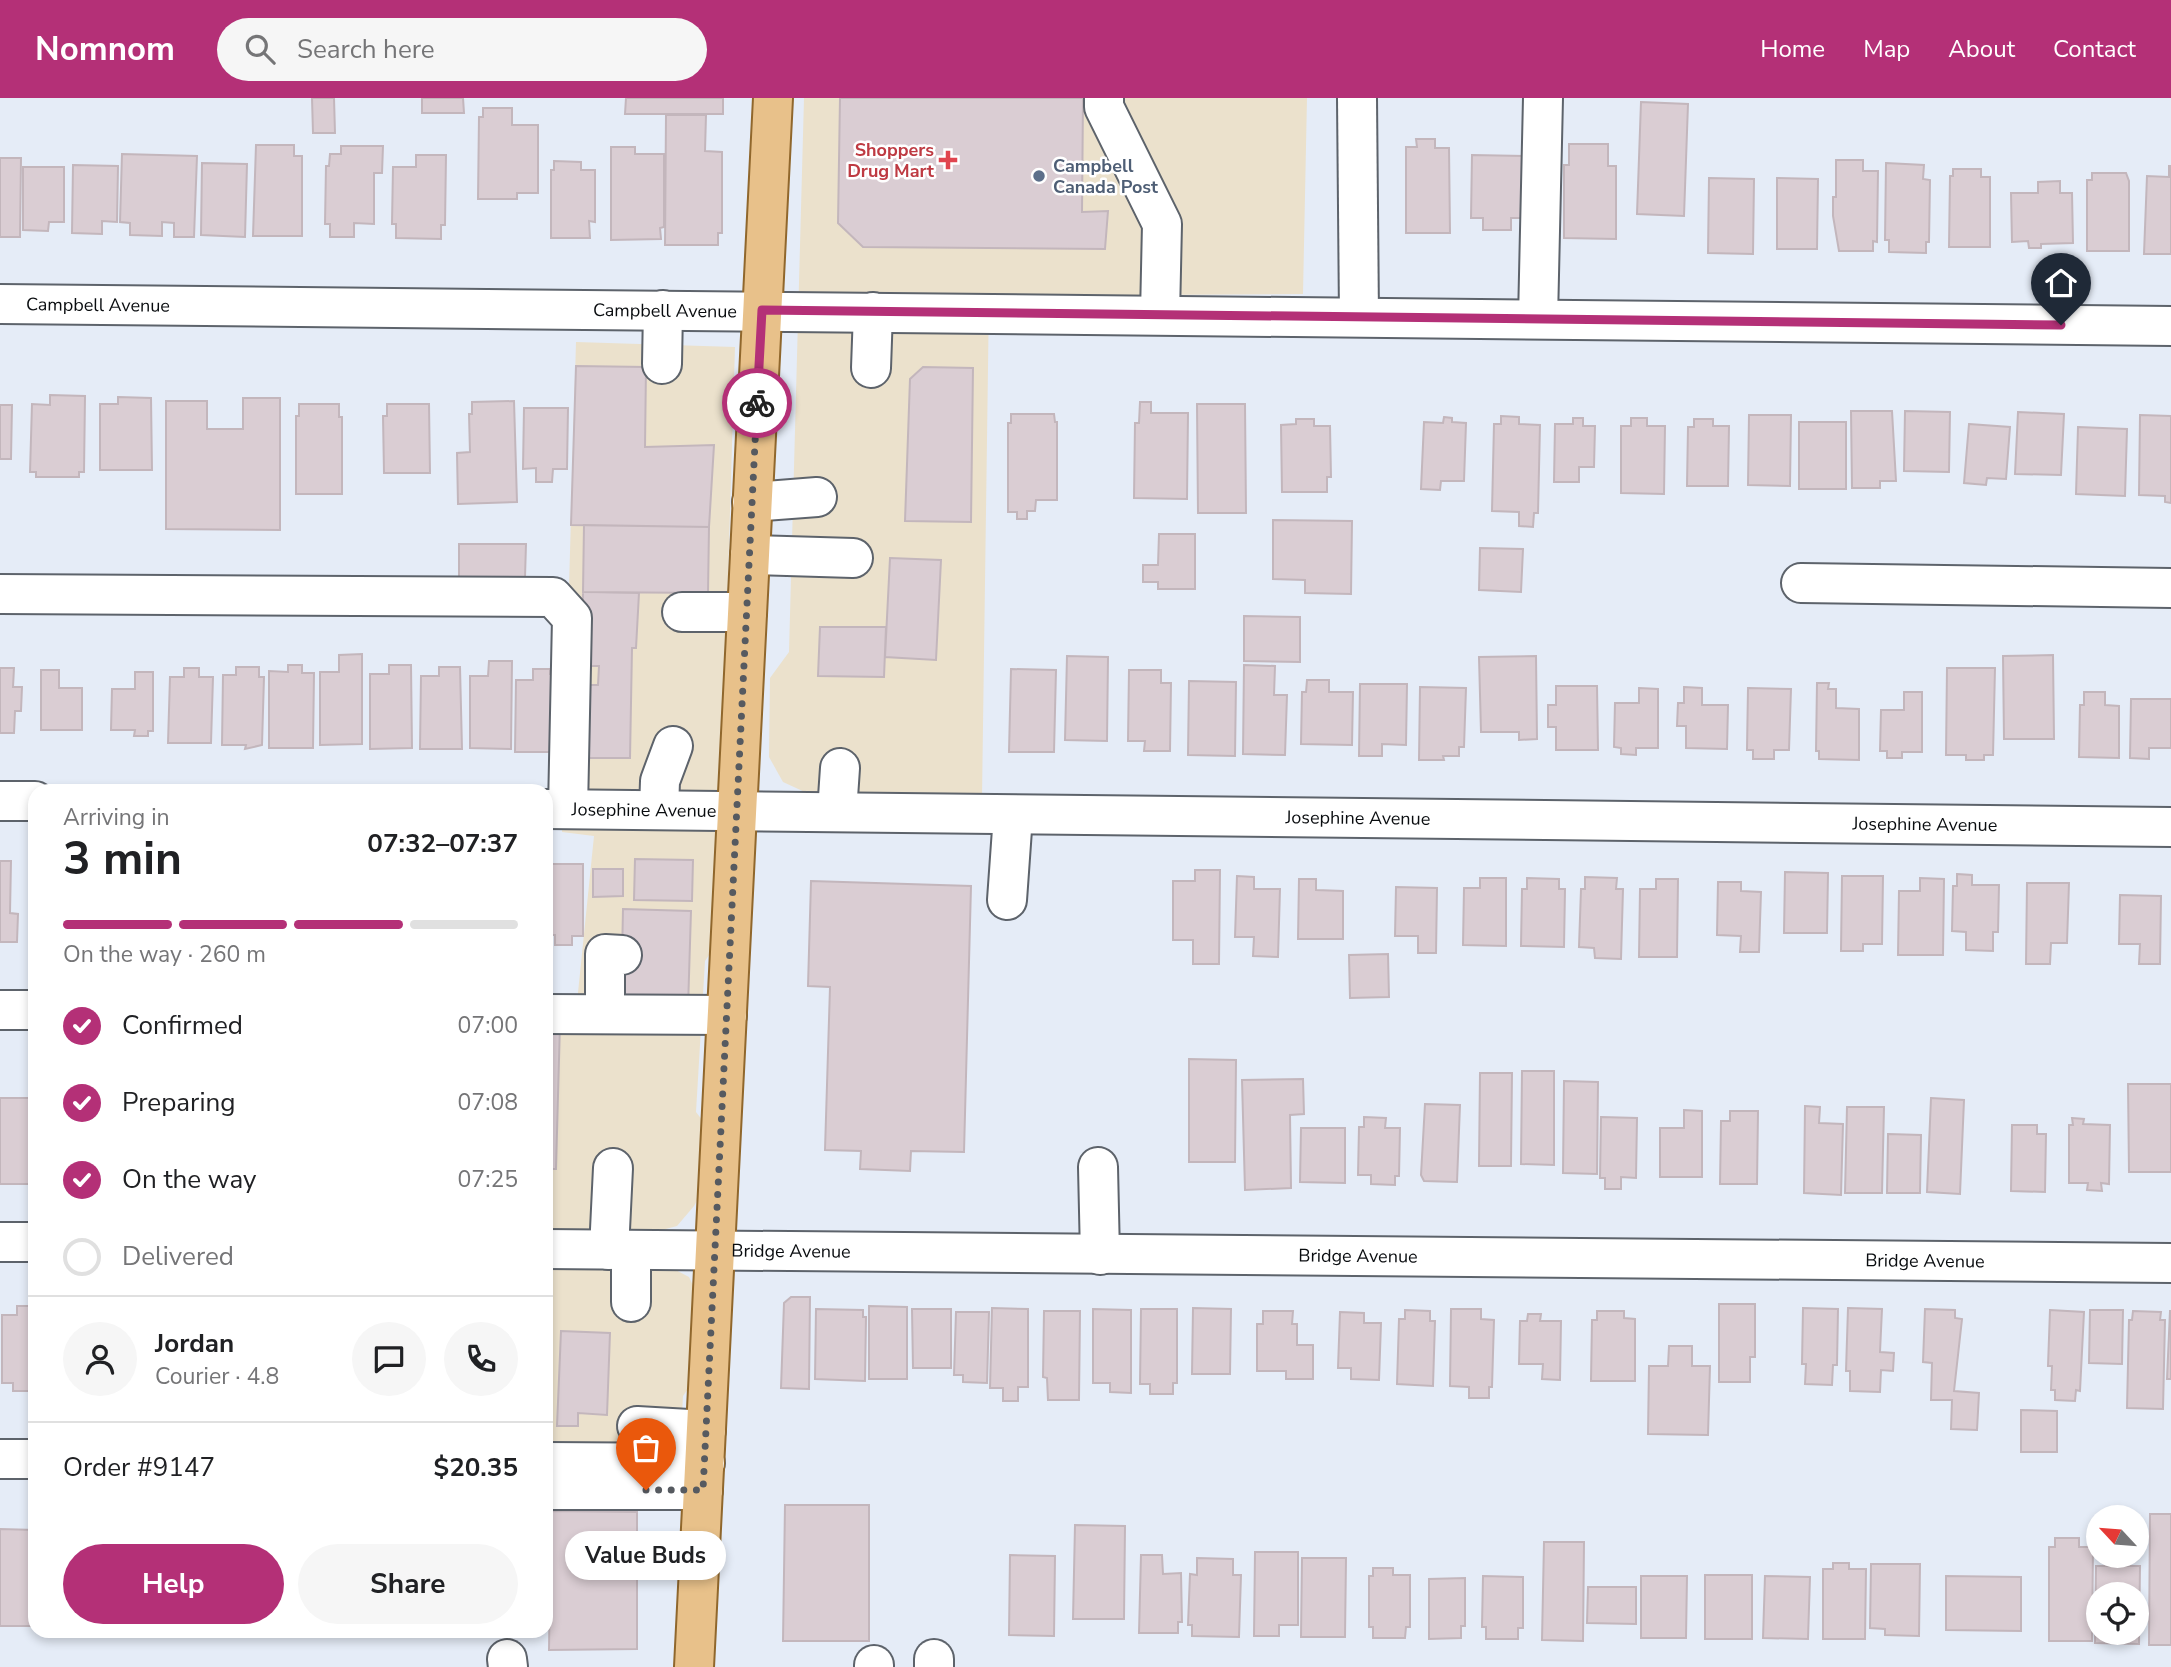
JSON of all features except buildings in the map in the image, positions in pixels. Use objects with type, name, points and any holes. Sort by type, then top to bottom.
[{"type":"main road","points":[[694,1667],[773,98]]},
{"type":"street","points":[[1104,98],[1104,107],[1162,224],[1160,315]]},
{"type":"street","points":[[1357,98],[1359,317]]},
{"type":"street","points":[[1538,319],[1543,98]]},
{"type":"street","name":"Campbell Avenue","points":[[0,304],[2171,326]]},
{"type":"street","points":[[662,364],[663,310]]},
{"type":"street","points":[[871,368],[873,312]]},
{"type":"street","points":[[752,502],[817,497]]},
{"type":"street","points":[[750,555],[853,558]]},
{"type":"street","points":[[1801,583],[2171,588]]},
{"type":"street","points":[[0,594],[553,597],[572,618],[557,809]]},
{"type":"street","points":[[682,612],[747,612]]},
{"type":"street","points":[[659,810],[660,781],[673,746]]},
{"type":"street","points":[[837,813],[839,768]]},
{"type":"street","points":[[0,801],[28,801]]},
{"type":"street","name":"Josephine Avenue","points":[[557,809],[2171,827]]},
{"type":"street","points":[[1007,900],[1013,815]]},
{"type":"street","points":[[605,1014],[606,954],[622,955]]},
{"type":"street","points":[[0,1010],[28,1010]]},
{"type":"street","points":[[553,1014],[727,1015]]},
{"type":"street","points":[[1098,1167],[1100,1255]]},
{"type":"street","points":[[613,1168],[620,1250],[631,1302]]},
{"type":"street","points":[[0,1242],[28,1242]]},
{"type":"street","name":"Bridge Avenue","points":[[553,1249],[2171,1263]]},
{"type":"street","points":[[637,1426],[705,1461]]},
{"type":"street","points":[[0,1459],[28,1459]]},
{"type":"street","points":[[553,1476],[705,1461]]},
{"type":"shaded area","points":[[804,98],[1307,98],[1303,294],[989,296],[982,798],[807,793],[783,782],[769,757],[770,678],[789,652]]},
{"type":"shaded area","points":[[576,342],[735,347],[726,643],[734,675],[719,940],[705,961],[696,1112],[709,1129],[706,1184],[694,1206],[677,1226],[647,1234],[553,1235],[553,1023],[575,1022],[594,836],[562,832]]},
{"type":"shaded area","points":[[553,1265],[668,1266],[689,1277],[700,1300],[697,1376],[683,1396],[679,1469],[553,1466]]},
{"type":"way so far","points":[[646,1490],[703,1490],[757,403]]},
{"type":"place","name":"Shoppers Drug Mart","points":[[948,160]]},
{"type":"place","name":"Campbell Canada Post","points":[[1039,176]]},
{"type":"place","name":"Value Buds","points":[[646,1490]]},
{"type":"route","points":[[757,403],[762,310],[2061,325]]}]
